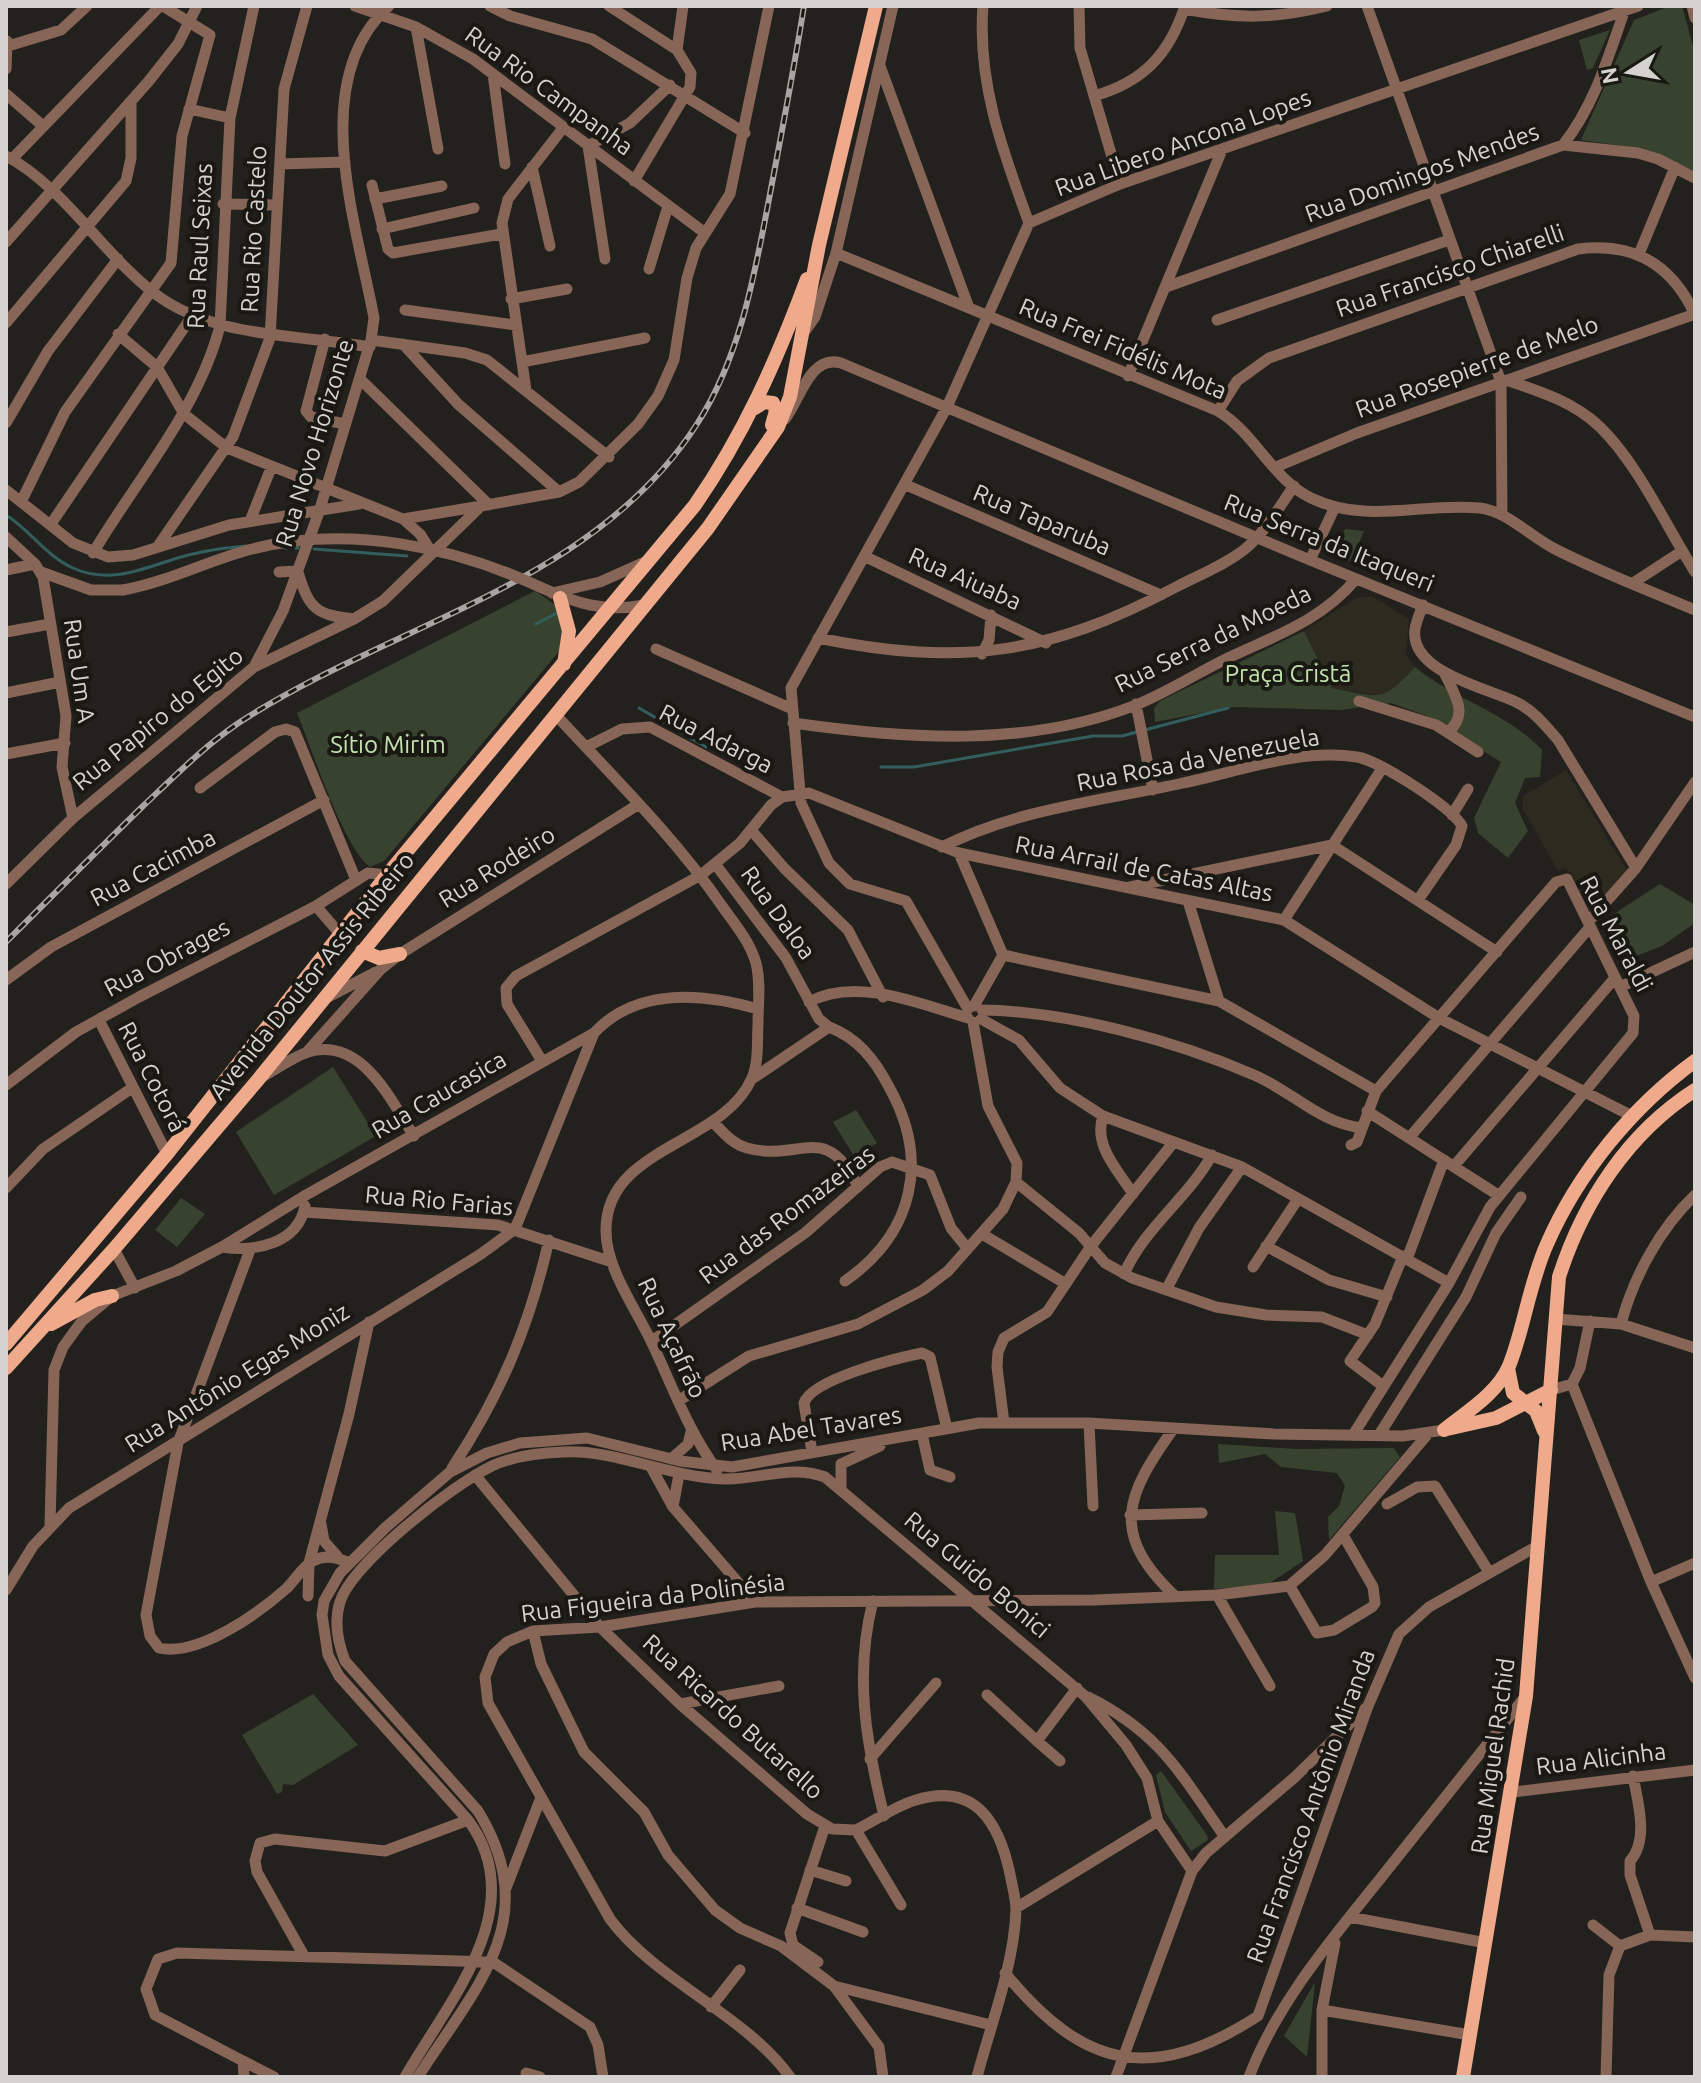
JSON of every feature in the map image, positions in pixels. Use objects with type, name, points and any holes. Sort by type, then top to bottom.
[{"type":"main road","points":[[759,455],[778,427],[790,397],[819,245],[876,6]]},
{"type":"main road","name":"Avenida Doutor Assis Ribeiro","points":[[6,1344],[167,1154],[387,875],[612,609],[719,470],[755,408],[819,245]]},
{"type":"main road","points":[[755,408],[769,401],[776,411],[759,455]]},
{"type":"main road","name":"Avenida Doutor Assis Ribeiro","points":[[6,1368],[114,1249],[257,1081],[708,528],[759,455]]},
{"type":"main road","points":[[551,593],[569,631],[563,667]]},
{"type":"main road","points":[[520,718],[539,710],[555,714]]},
{"type":"main road","points":[[362,951],[379,958],[400,954]]},
{"type":"main road","name":"Rua Abel Tavares","points":[[1444,1430],[1488,1394],[1508,1368],[1535,1273],[1565,1207],[1632,1116],[1695,1062]]},
{"type":"main road","points":[[1551,1390],[1559,1277],[1590,1204],[1630,1147],[1667,1110],[1695,1090]]},
{"type":"main road","points":[[1547,1243],[1568,1250]]},
{"type":"main road","points":[[1535,1273],[1547,1266],[1559,1277]]},
{"type":"main road","points":[[40,1330],[95,1300],[112,1296]]},
{"type":"main road","points":[[1508,1368],[1513,1393],[1527,1403],[1541,1420],[1546,1439]]},
{"type":"main road","name":"Rua Abel Tavares","points":[[1444,1430],[1496,1418],[1551,1390]]},
{"type":"main road","name":"Rua Miguel Rachid","points":[[1463,2077],[1513,1792],[1526,1696],[1551,1390]]},
{"type":"main road","points":[[1488,1394],[1496,1403],[1496,1418]]},
{"type":"street","points":[[6,69],[7,42],[61,30],[87,6]]},
{"type":"street","points":[[22,500],[65,412],[118,334],[152,292],[167,270],[173,253],[179,158],[210,35],[162,6],[9,158],[49,191],[152,292],[192,316],[220,326],[371,344],[403,343],[477,356],[526,390],[609,457]]},
{"type":"street","points":[[6,242],[131,103],[178,44],[197,6]]},
{"type":"street","name":"Rua Raul Seixas","points":[[93,553],[184,414],[206,368],[220,326],[223,204],[230,118],[254,6]]},
{"type":"street","name":"Rua Rio Castelo","points":[[158,546],[227,448],[251,396],[271,332],[284,89],[307,6]]},
{"type":"street","points":[[490,6],[510,16],[592,39],[745,133]]},
{"type":"street","points":[[609,6],[677,50],[691,73],[686,96],[634,181]]},
{"type":"street","points":[[677,50],[683,6]]},
{"type":"street","points":[[403,519],[559,492],[579,482],[609,457],[638,424],[669,375],[678,345],[687,278],[705,233],[730,194],[769,6]]},
{"type":"street","points":[[805,331],[815,317],[836,253],[892,10],[903,6]]},
{"type":"street","points":[[678,1401],[749,1356],[832,1334],[938,1281],[1003,1209],[1016,1182],[1017,1163],[988,1106],[974,1014],[906,901],[858,887],[836,873],[809,826],[799,794],[790,708],[794,678],[866,557],[947,407],[1029,223],[998,132],[985,82],[983,6]]},
{"type":"street","points":[[1079,6],[1080,48],[1120,184]]},
{"type":"street","points":[[1094,96],[1128,84],[1154,65],[1167,48],[1185,7],[1220,16],[1270,18],[1327,6]]},
{"type":"street","points":[[1367,6],[1467,290],[1504,381],[1502,514]]},
{"type":"street","name":"Rua Libero Ancona Lopes","points":[[1029,223],[1120,184],[1638,6]]},
{"type":"street","points":[[1692,6],[1695,18]]},
{"type":"street","name":"Rua Rio Campanha","points":[[361,7],[384,10],[493,74],[705,233]]},
{"type":"street","name":"Rua Novo Horizonte","points":[[254,667],[275,631],[298,571],[371,344],[374,318],[340,132],[345,92],[359,50],[384,10]]},
{"type":"street","points":[[1563,145],[1600,80],[1624,12]]},
{"type":"street","points":[[416,27],[438,149]]},
{"type":"street","points":[[880,66],[969,308]]},
{"type":"street","points":[[493,74],[505,164]]},
{"type":"street","points":[[605,259],[588,146],[630,123],[670,85]]},
{"type":"street","points":[[6,94],[43,126]]},
{"type":"street","points":[[6,323],[126,181],[131,158],[131,103]]},
{"type":"street","points":[[189,109],[230,118]]},
{"type":"street","points":[[526,390],[501,234],[508,199],[563,128]]},
{"type":"street","name":"Rua Domingos Mendes","points":[[1166,287],[1563,145],[1638,153],[1695,178]]},
{"type":"street","points":[[1128,376],[1222,150]]},
{"type":"street","points":[[280,164],[345,162]]},
{"type":"street","points":[[532,167],[550,246]]},
{"type":"street","points":[[1639,254],[1675,167]]},
{"type":"street","points":[[372,185],[388,249],[395,254],[501,234]]},
{"type":"street","points":[[375,199],[442,186]]},
{"type":"street","points":[[223,204],[277,205]]},
{"type":"street","points":[[649,269],[668,206]]},
{"type":"street","points":[[382,229],[474,208]]},
{"type":"street","points":[[1217,320],[1449,240]]},
{"type":"street","name":"Rua Francisco Chiarelli","points":[[1218,411],[1237,381],[1269,358],[1578,249],[1608,247],[1639,254],[1663,267],[1684,290],[1695,314]]},
{"type":"street","name":"Rua Frei Fidélis Mota","points":[[836,253],[1218,411],[1238,425],[1294,486],[1334,509],[1374,514],[1480,508],[1502,514],[1551,547],[1695,610]]},
{"type":"street","points":[[6,423],[48,351],[118,259]]},
{"type":"street","points":[[511,299],[567,289]]},
{"type":"street","points":[[405,310],[516,325]]},
{"type":"street","name":"Rua Rosepierre de Melo","points":[[1276,467],[1287,460],[1695,314]]},
{"type":"street","points":[[51,524],[192,316]]},
{"type":"street","points":[[118,334],[157,367],[184,414],[227,448],[359,504],[403,519],[420,534],[431,554]]},
{"type":"street","points":[[522,362],[645,338]]},
{"type":"street","points":[[325,339],[306,411],[311,417],[345,424]]},
{"type":"street","points":[[403,343],[458,404],[559,492]]},
{"type":"street","name":"Rua Serra da Itaqueri","points":[[778,427],[813,373],[823,364],[835,361],[1695,717]]},
{"type":"street","points":[[360,379],[485,505]]},
{"type":"street","points":[[1504,381],[1551,396],[1599,426],[1626,461],[1695,572]]},
{"type":"street","points":[[250,521],[271,468]]},
{"type":"street","name":"Rua Taparuba","points":[[906,485],[1161,595]]},
{"type":"street","points":[[818,638],[911,652],[982,654],[1046,643],[1161,595],[1235,556],[1257,538],[1294,486]]},
{"type":"street","points":[[6,490],[93,553],[120,557],[250,521],[359,504]]},
{"type":"street","name":"Rua Papiro do Egito","points":[[6,884],[73,818],[254,667],[354,619],[391,595],[485,505]]},
{"type":"street","points":[[1310,560],[1334,509]]},
{"type":"street","points":[[6,537],[39,571]]},
{"type":"street","points":[[6,570],[39,571],[91,590],[123,590],[252,549],[334,540],[448,552],[551,593],[612,609],[644,605]]},
{"type":"street","points":[[1633,583],[1682,551]]},
{"type":"street","name":"Rua Aiuaba","points":[[866,557],[1046,643]]},
{"type":"street","name":"Avenida Doutor Assis Ribeiro","points":[[551,593],[600,582],[651,559]]},
{"type":"street","name":"Rua Um A","points":[[39,571],[68,730],[62,767],[73,818]]},
{"type":"street","points":[[279,572],[298,571]]},
{"type":"street","name":"Rua Novo Horizonte","points":[[298,571],[314,608],[326,615],[354,619]]},
{"type":"street","name":"Rua Serra da Moeda","points":[[793,723],[870,734],[1003,736],[1137,708],[1312,619],[1341,598],[1356,579]]},
{"type":"street","points":[[1423,605],[1415,629],[1417,648],[1427,661],[1444,672],[1519,703],[1542,722],[1558,740],[1636,868]]},
{"type":"street","points":[[982,654],[989,640],[991,615]]},
{"type":"street","points":[[6,632],[50,624]]},
{"type":"street","points":[[656,649],[790,708]]},
{"type":"street","points":[[1444,672],[1461,710],[1458,724],[1448,732]]},
{"type":"street","points":[[6,693],[60,682]]},
{"type":"street","points":[[1359,701],[1414,717],[1448,732],[1478,752]]},
{"type":"street","points":[[1137,708],[1152,786]]},
{"type":"street","points":[[555,714],[701,875],[752,952],[759,979],[756,1064],[751,1079]]},
{"type":"street","name":"Rua Adarga","points":[[586,747],[622,729],[650,727],[782,797]]},
{"type":"street","points":[[200,788],[275,732],[290,730],[298,737],[356,880],[368,873],[387,875]]},
{"type":"street","points":[[6,754],[65,743]]},
{"type":"street","name":"Rua Rosa da Venezuela","points":[[942,847],[1009,819],[1152,786],[1320,756],[1354,756],[1383,767],[1452,815]]},
{"type":"street","points":[[1284,920],[1383,767]]},
{"type":"street","points":[[1409,1138],[1636,868],[1695,782]]},
{"type":"street","points":[[1418,900],[1461,836],[1462,826],[1452,815],[1468,789]]},
{"type":"street","points":[[542,1061],[507,1004],[505,997],[510,982],[545,959],[701,875],[716,865],[782,797],[799,794]]},
{"type":"street","name":"Rua Arrail de Catas Altas","points":[[799,794],[818,795],[959,853],[1284,920],[1439,1018],[1632,1116]]},
{"type":"street","name":"Rua Cacimba","points":[[6,980],[51,947],[324,800]]},
{"type":"street","name":"Rua Rodeiro","points":[[257,1081],[307,1052],[380,970],[400,954],[639,804]]},
{"type":"street","points":[[751,830],[848,930],[883,997]]},
{"type":"street","points":[[1123,888],[1332,845],[1497,952]]},
{"type":"street","points":[[959,853],[1003,955],[974,1014]]},
{"type":"street","name":"Rua Daloa","points":[[716,865],[786,958],[819,1019],[862,1047],[880,1070],[905,1121],[913,1167],[903,1209],[891,1239],[871,1262],[845,1281]]},
{"type":"street","name":"Rua Maraldi","points":[[1351,1145],[1357,1142],[1376,1091],[1561,879],[1567,879],[1634,1016],[1633,1033],[1498,1195],[1449,1283],[1353,1435]]},
{"type":"street","name":"Rua Obrages","points":[[6,1085],[99,1020],[316,906],[356,880]]},
{"type":"street","points":[[1188,901],[1219,1001]]},
{"type":"street","points":[[316,906],[340,934]]},
{"type":"street","points":[[1383,1386],[1350,1361],[1368,1335],[1387,1297],[1449,1163],[1617,983],[1695,952]]},
{"type":"street","points":[[1003,955],[1219,1001],[1376,1091]]},
{"type":"street","name":"Rua Rodeiro","points":[[321,1001],[380,970]]},
{"type":"street","points":[[809,1002],[847,989],[974,1014],[1022,1013],[1170,1043],[1254,1075],[1337,1124],[1362,1128]]},
{"type":"street","name":"Rua Caucasica","points":[[112,1296],[222,1247],[306,1195],[594,1033],[626,1007],[658,999],[718,999],[758,1009]]},
{"type":"street","points":[[974,1014],[1019,1040],[1060,1088],[1103,1116],[1242,1167],[1449,1283]]},
{"type":"street","name":"Rua Cotorá","points":[[99,1020],[167,1154]]},
{"type":"street","points":[[751,1079],[829,1027]]},
{"type":"street","points":[[515,1229],[594,1033]]},
{"type":"street","points":[[307,1052],[341,1053],[364,1065],[414,1136]]},
{"type":"street","name":"Rua Açafrão","points":[[724,1479],[691,1432],[652,1341],[612,1262],[605,1230],[607,1217],[625,1180],[665,1149],[713,1122],[737,1100],[751,1079]]},
{"type":"street","points":[[6,1188],[43,1149],[132,1088]]},
{"type":"street","points":[[1367,1111],[1498,1195]]},
{"type":"street","points":[[1103,1116],[1099,1134],[1101,1144],[1133,1194]]},
{"type":"street","points":[[713,1122],[734,1143],[748,1148],[810,1146],[830,1150],[849,1169],[858,1187]]},
{"type":"street","points":[[1004,1423],[997,1367],[1001,1343],[1011,1331],[1047,1312],[1091,1246],[1173,1143]]},
{"type":"street","points":[[1124,1274],[1139,1246],[1194,1183],[1212,1155]]},
{"type":"street","name":"Rua das Romazeiras","points":[[652,1341],[795,1240],[885,1164],[899,1162],[913,1167]]},
{"type":"street","points":[[913,1167],[926,1172],[936,1183],[951,1228],[967,1248]]},
{"type":"street","points":[[1166,1290],[1199,1228],[1242,1167]]},
{"type":"street","points":[[1016,1182],[1091,1246],[1105,1263],[1124,1274],[1227,1309],[1322,1317],[1368,1335]]},
{"type":"street","points":[[222,1247],[250,1250],[279,1240],[293,1231],[304,1212],[306,1195]]},
{"type":"street","points":[[1621,1324],[1627,1301],[1650,1255],[1695,1195]]},
{"type":"street","points":[[1379,1435],[1466,1297],[1496,1233],[1521,1197]]},
{"type":"street","points":[[1253,1267],[1298,1199]]},
{"type":"street","name":"Rua Rio Farias","points":[[304,1212],[478,1222],[515,1229],[612,1262]]},
{"type":"street","name":"Rua Antônio Egas Moniz","points":[[6,1590],[50,1525],[94,1492],[178,1443],[515,1229]]},
{"type":"street","points":[[982,1234],[1066,1284]]},
{"type":"street","points":[[450,1472],[511,1367],[524,1333],[549,1240]]},
{"type":"street","points":[[1266,1246],[1320,1276],[1387,1297]]},
{"type":"street","points":[[114,1249],[135,1288]]},
{"type":"street","points":[[250,1250],[178,1443],[148,1599],[147,1626],[159,1648],[179,1650],[236,1624],[279,1594],[309,1563],[326,1557],[344,1560]]},
{"type":"street","points":[[50,1525],[52,1383],[56,1361],[82,1321],[112,1296]]},
{"type":"street","points":[[1555,1319],[1621,1324],[1695,1347]]},
{"type":"street","points":[[1551,1390],[1572,1384],[1580,1368],[1590,1321]]},
{"type":"street","points":[[308,1596],[309,1563],[369,1322]]},
{"type":"street","points":[[812,1452],[804,1403],[810,1391],[869,1368],[922,1353],[930,1357],[947,1429]]},
{"type":"street","points":[[1572,1384],[1651,1582],[1695,1678]]},
{"type":"street","name":"Rua Abel Tavares","points":[[324,1601],[344,1560],[450,1472],[487,1453],[540,1439],[587,1438],[671,1459],[714,1466],[749,1464],[947,1429],[1004,1423],[1089,1423],[1403,1436],[1427,1435],[1444,1430]]},
{"type":"street","points":[[1089,1423],[1093,1506]]},
{"type":"street","points":[[1174,1428],[1141,1475],[1132,1496],[1130,1515],[1134,1540],[1145,1563],[1176,1597]]},
{"type":"street","name":"Rua Açafrão","points":[[671,1459],[688,1444],[691,1432]]},
{"type":"street","points":[[922,1434],[930,1470],[950,1477]]},
{"type":"street","name":"Rua Figueira da Polinésia","points":[[790,2077],[779,2063],[711,2007],[628,1944],[594,1894],[503,1734],[484,1690],[488,1664],[494,1654],[507,1642],[533,1631],[600,1627],[755,1602],[973,1603],[1176,1597],[1289,1586],[1343,1535],[1427,1435]]},
{"type":"street","points":[[1403,1436],[1407,1462]]},
{"type":"street","points":[[841,1487],[841,1464],[903,1438]]},
{"type":"street","points":[[644,1450],[673,1507],[755,1602]]},
{"type":"street","name":"Rua Abel Tavares","points":[[339,1603],[351,1581],[373,1556],[475,1475],[506,1461],[562,1452],[604,1455],[652,1469],[724,1479],[803,1471],[841,1487]]},
{"type":"street","points":[[673,1507],[679,1474]]},
{"type":"street","name":"Rua Ricardo Butarello","points":[[475,1475],[600,1627],[680,1704],[825,1826],[838,1831],[856,1830]]},
{"type":"street","points":[[1387,1504],[1417,1487],[1435,1486],[1489,1572]]},
{"type":"street","name":"Rua Guido Bonici","points":[[841,1487],[973,1603],[1081,1692],[1137,1724],[1155,1742],[1225,1837]]},
{"type":"street","points":[[1130,1515],[1202,1513]]},
{"type":"street","points":[[320,1519],[324,1541],[344,1560]]},
{"type":"street","points":[[1292,1590],[1314,1630],[1321,1633],[1334,1630],[1375,1603],[1373,1587],[1343,1535]]},
{"type":"street","name":"Rua Francisco Antônio Miranda","points":[[1258,2016],[1390,1651],[1410,1621],[1539,1545]]},
{"type":"street","points":[[1651,1582],[1695,1563]]},
{"type":"street","points":[[279,1594],[339,1603],[337,1629],[345,1661],[478,1811],[498,1850],[506,1889]]},
{"type":"street","points":[[1217,1595],[1270,1686]]},
{"type":"street","points":[[324,1601],[326,1644],[339,1676],[468,1820],[483,1844],[491,1894],[486,1931],[472,1963],[405,2077]]},
{"type":"street","points":[[873,1601],[861,1666],[870,1759],[884,1816]]},
{"type":"street","points":[[533,1631],[541,1664],[580,1745],[644,1812],[668,1855],[728,1921],[781,1946],[834,1986],[879,2047],[883,2077]]},
{"type":"street","points":[[870,1759],[936,1683]]},
{"type":"street","points":[[680,1704],[779,1686]]},
{"type":"street","points":[[1037,1741],[1081,1692]]},
{"type":"street","name":"Rua Guido Bonici","points":[[1081,1692],[1147,1778],[1158,1821],[1192,1871]]},
{"type":"street","points":[[987,1695],[1060,1761]]},
{"type":"street","points":[[1249,2077],[1273,2023],[1337,1934],[1526,1696]]},
{"type":"street","points":[[1118,2072],[1192,1871],[1368,1706]]},
{"type":"street","name":"Rua Alicinha","points":[[1513,1792],[1695,1770]]},
{"type":"street","points":[[1633,1776],[1641,1838],[1636,1855],[1630,1861],[1630,1875],[1650,1935]]},
{"type":"street","points":[[901,1905],[856,1830],[917,1799],[937,1796],[967,1799],[992,1823],[1001,1843],[1016,1908],[1005,1973],[977,2077]]},
{"type":"street","points":[[418,2077],[493,1962],[502,1928],[506,1889],[540,1800]]},
{"type":"street","points":[[304,1956],[257,1872],[255,1861],[260,1843],[275,1839],[385,1851],[468,1820]]},
{"type":"street","points":[[1016,1908],[1158,1821]]},
{"type":"street","points":[[818,1962],[790,1942],[797,1908],[825,1826]]},
{"type":"street","points":[[810,1870],[846,1881]]},
{"type":"street","points":[[797,1908],[863,1932]]},
{"type":"street","points":[[1350,1917],[1486,1943]]},
{"type":"street","points":[[1593,1925],[1620,1946]]},
{"type":"street","points":[[1322,2077],[1322,2010],[1337,1934]]},
{"type":"street","points":[[1606,2077],[1609,1975],[1620,1946],[1650,1935],[1695,1937]]},
{"type":"street","points":[[274,2077],[265,2069],[243,2061],[155,2015],[146,1996],[152,1967],[158,1959],[177,1953],[493,1962],[590,2027],[598,2045],[603,2077]]},
{"type":"street","points":[[711,2007],[740,1970]]},
{"type":"street","points":[[1005,1973],[1063,2033],[1118,2072],[1166,2069],[1210,2052],[1258,2016],[1273,2023]]},
{"type":"street","points":[[834,1986],[991,2025]]},
{"type":"street","points":[[1322,2010],[1470,2035]]},
{"type":"street","points":[[243,2061],[244,2077]]},
{"type":"street","points":[[526,2073],[540,2077]]},
{"type":"shaded area","points":[[1372,596],[1409,619],[1406,655],[1415,667],[1392,692],[1382,696],[1332,688],[1304,631],[1356,598]]},
{"type":"shaded area","points":[[1566,770],[1627,871],[1588,911],[1572,873],[1564,868],[1558,871],[1523,809],[1523,796]]},
{"type":"green space","points":[[1670,6],[1682,6],[1695,53],[1695,171],[1637,148],[1581,140],[1634,20]]},
{"type":"green space","points":[[1610,30],[1593,68],[1587,70],[1579,40]]},
{"type":"green space","points":[[1345,529],[1364,531],[1351,562],[1333,554]]},
{"type":"green space","name":"Sítio Mirim","points":[[535,591],[554,604],[567,619],[561,649],[384,861],[370,867],[349,840],[339,819],[297,713]]},
{"type":"green space","name":"Praça Cristã","points":[[1304,631],[1332,688],[1379,695],[1394,687],[1415,667],[1512,725],[1542,750],[1540,777],[1525,778],[1515,803],[1528,831],[1508,858],[1478,833],[1474,818],[1501,762],[1427,716],[1391,703],[1340,710],[1233,707],[1155,722],[1154,708],[1160,701]]},
{"type":"green space","points":[[1660,884],[1695,905],[1695,923],[1662,946],[1623,961],[1603,921]]},
{"type":"green space","points":[[333,1067],[376,1136],[274,1195],[236,1132]]},
{"type":"green space","points":[[856,1110],[877,1143],[854,1156],[833,1122]]},
{"type":"green space","points":[[181,1198],[205,1214],[177,1247],[155,1230]]},
{"type":"green space","points":[[1218,1444],[1296,1449],[1394,1448],[1400,1457],[1329,1540],[1328,1517],[1339,1506],[1345,1486],[1337,1473],[1281,1467],[1265,1454],[1219,1463]]},
{"type":"green space","points":[[1275,1511],[1295,1513],[1303,1561],[1267,1585],[1214,1589],[1215,1555],[1279,1555]]},
{"type":"green space","points":[[313,1694],[358,1745],[293,1785],[283,1784],[282,1792],[277,1794],[242,1735]]},
{"type":"green space","points":[[1161,1771],[1207,1835],[1208,1840],[1191,1851],[1165,1812],[1156,1775]]},
{"type":"green space","points":[[1315,1982],[1307,2057],[1284,2036]]},
{"type":"waterway","points":[[6,515],[63,563],[98,575],[124,574],[191,554],[246,546]]},
{"type":"waterway","points":[[285,548],[298,548]]},
{"type":"waterway","points":[[314,549],[407,556]]},
{"type":"waterway","points":[[536,624],[557,613]]},
{"type":"waterway","points":[[639,708],[706,747]]},
{"type":"waterway","points":[[881,767],[914,767],[1093,736],[1122,736],[1228,708]]},
{"type":"railway","points":[[6,942],[141,808],[227,731],[299,687],[487,596],[547,563],[604,525],[654,479],[697,424],[725,370],[735,342],[758,253],[804,6]]}]
